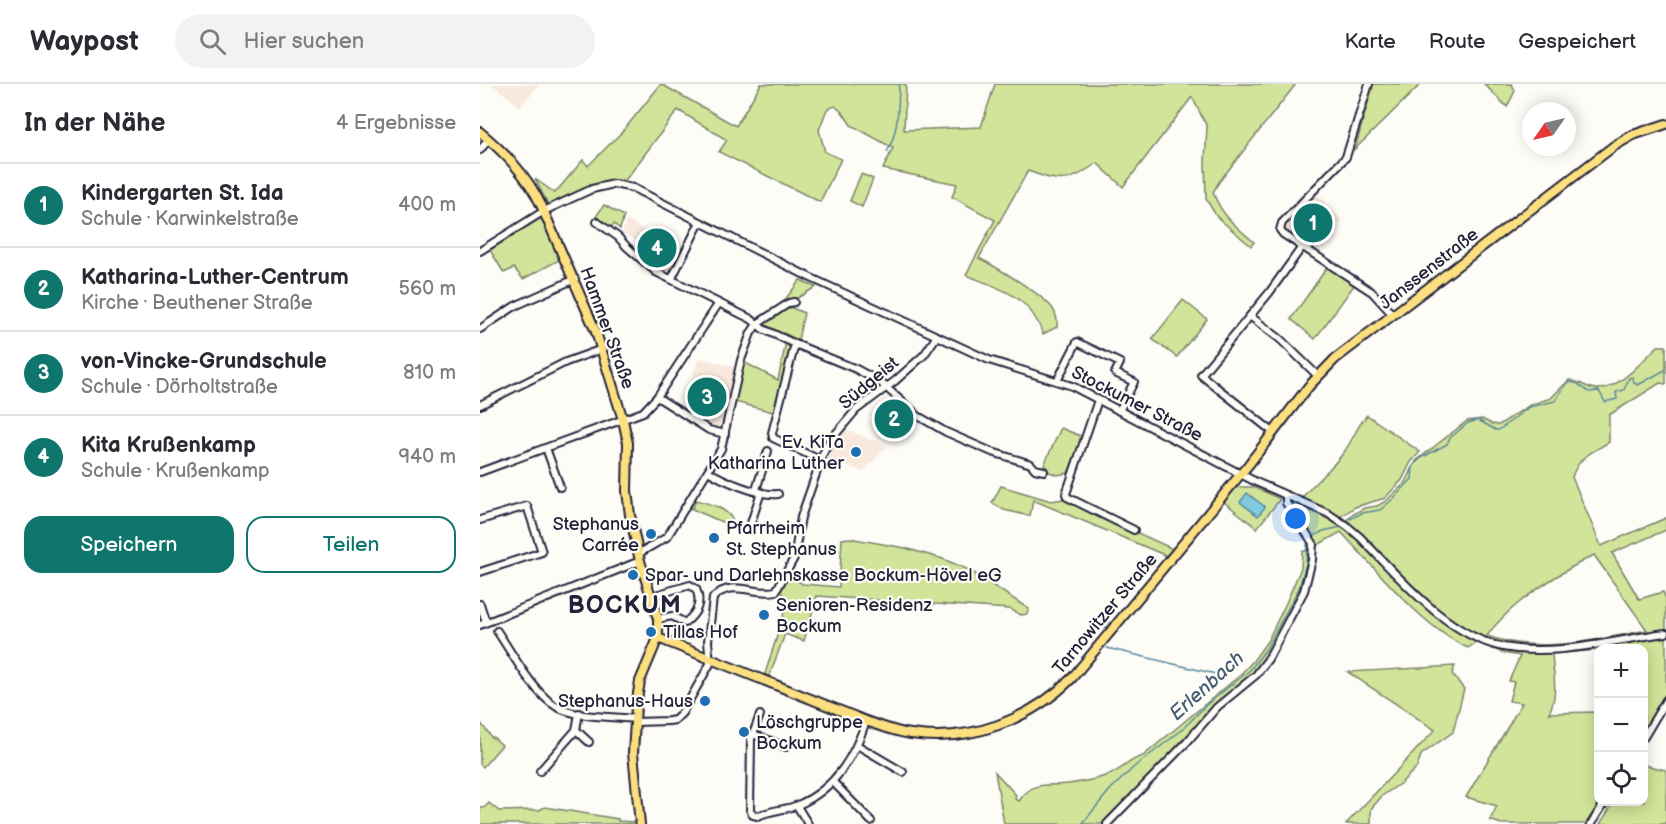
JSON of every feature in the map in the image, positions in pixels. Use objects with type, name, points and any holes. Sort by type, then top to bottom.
[{"type":"main road","name":"Janssenstraße","points":[[1241,474],[1318,376],[1335,359],[1614,146],[1633,135],[1666,123]]},
{"type":"main road","name":"Hammer Straße","points":[[480,132],[525,177],[544,211],[575,279],[602,349],[628,443],[627,499],[639,557],[658,620],[658,638]]},
{"type":"main road","name":"Tarnowitzer Straße","points":[[658,638],[866,721],[909,734],[958,735],[1004,723],[1042,704],[1072,678],[1241,474]]},
{"type":"main road","points":[[639,824],[633,753],[635,720],[640,681],[658,638]]},
{"type":"street","points":[[1369,84],[1349,153],[1282,223],[1280,230],[1302,247],[1372,292],[1393,315]]},
{"type":"street","points":[[480,150],[489,140]]},
{"type":"street","name":"Stockumer Straße","points":[[480,251],[544,211],[592,189],[614,184],[633,188],[809,277],[989,360],[1072,386],[1241,474],[1340,521],[1360,537],[1434,610],[1463,630],[1491,644],[1518,649],[1550,649],[1666,633]]},
{"type":"street","points":[[597,222],[618,237],[627,248],[656,272],[672,278],[795,344],[856,369],[887,388],[918,416],[937,427],[989,451],[1031,464],[1035,469],[1044,471]]},
{"type":"street","points":[[672,278],[700,222]]},
{"type":"street","points":[[1273,432],[1201,375],[1282,277],[1302,247]]},
{"type":"street","points":[[480,329],[516,306],[575,279]]},
{"type":"street","points":[[480,604],[483,624],[639,557],[667,537],[721,449],[746,343],[757,324],[794,302]]},
{"type":"street","points":[[480,472],[643,412],[657,397],[718,303]]},
{"type":"street","points":[[1250,316],[1280,339],[1318,376]]},
{"type":"street","name":"Südgeist","points":[[711,658],[708,641],[709,628],[712,604],[716,594],[727,588],[776,591],[794,558],[801,517],[820,460],[829,442],[850,417],[924,355],[937,336]]},
{"type":"street","points":[[1056,381],[1077,342],[1119,363],[1115,373],[1134,382],[1119,411]]},
{"type":"street","points":[[795,344],[772,433],[773,438],[820,460]]},
{"type":"street","points":[[480,405],[566,362],[602,349]]},
{"type":"street","points":[[657,397],[709,430],[724,434]]},
{"type":"street","points":[[1098,400],[1066,494],[1067,497],[1134,530]]},
{"type":"street","points":[[546,448],[560,487]]},
{"type":"street","points":[[750,526],[768,451]]},
{"type":"street","points":[[708,471],[721,479],[770,495],[778,494]]},
{"type":"street","points":[[1107,824],[1222,702],[1256,675],[1268,659],[1304,591],[1312,560],[1312,541],[1286,503],[1286,496]]},
{"type":"street","points":[[480,520],[527,506],[542,552],[480,572]]},
{"type":"street","points":[[652,596],[690,585],[696,589],[699,598],[696,611],[685,623],[672,616],[658,620]]},
{"type":"street","points":[[497,631],[546,697],[557,707],[579,713],[635,720],[669,721],[680,716],[705,675],[711,658]]},
{"type":"street","points":[[1648,730],[1666,700]]},
{"type":"street","points":[[540,771],[576,730],[579,713]]},
{"type":"street","points":[[760,715],[750,745],[750,810],[758,820],[797,806],[833,782],[857,745],[866,721]]},
{"type":"street","points":[[576,730],[589,742]]},
{"type":"street","points":[[753,734],[786,747]]},
{"type":"street","points":[[857,745],[903,772]]},
{"type":"street","points":[[833,782],[871,821]]},
{"type":"street","points":[[797,806],[808,824]]},
{"type":"street","points":[[1591,824],[1602,806]]},
{"type":"shaded area","points":[[492,84],[540,84],[520,107]]},
{"type":"shaded area","points":[[1316,194],[1342,220],[1316,251],[1285,231],[1284,226]]},
{"type":"shaded area","points":[[626,220],[682,252],[672,270],[665,271],[635,245],[637,241],[622,233]]},
{"type":"shaded area","points":[[699,358],[735,367],[720,428],[713,428],[683,410]]},
{"type":"shaded area","name":"Ev. KiTa Katharina Luther","points":[[845,429],[887,446],[863,472],[827,458]]},
{"type":"green space","points":[[661,84],[736,126],[761,84],[906,84],[904,130],[981,127],[995,84],[1296,84],[1213,192],[1225,214],[1254,242],[1251,246],[1217,217],[1206,199],[1207,127],[1192,97],[1123,187],[1097,163],[1078,175],[1064,179],[1048,178],[1028,171],[979,258],[1008,274],[1048,303],[1053,309],[1057,327],[1043,334],[1030,310],[1022,302],[1002,290],[966,275],[995,220],[952,197],[957,184],[883,169],[893,148],[851,125],[835,106],[827,109],[819,130],[825,152],[841,159],[820,202],[719,152],[727,140],[678,110],[624,182],[595,184],[549,206],[535,179],[555,193],[583,160],[588,166],[623,131]]},
{"type":"green space","points":[[1373,84],[1421,84],[1355,149]]},
{"type":"green space","points":[[1484,84],[1512,84],[1515,91],[1507,107]]},
{"type":"green space","points":[[861,174],[873,179],[862,207],[850,201]]},
{"type":"green space","points":[[604,205],[624,216],[620,229],[614,224],[609,229],[595,218]]},
{"type":"green space","points":[[544,216],[563,258],[523,279],[514,268],[504,273],[490,250]]},
{"type":"green space","points":[[1328,266],[1355,284],[1315,339],[1291,319]]},
{"type":"green space","points":[[800,280],[816,287],[794,300],[784,301]]},
{"type":"green space","points":[[1183,300],[1207,319],[1177,357],[1152,339]]},
{"type":"green space","points":[[790,307],[804,313],[798,340],[784,333],[778,334],[780,332],[766,325],[762,326],[762,323]]},
{"type":"green space","points":[[786,342],[790,348],[777,413],[735,402],[744,362],[778,380]]},
{"type":"green space","points":[[1658,346],[1666,346],[1666,384],[1660,383],[1609,415],[1609,442],[1582,460],[1572,477],[1601,546],[1666,518],[1666,530],[1612,553],[1639,599],[1663,592],[1666,599],[1666,693],[1648,722],[1648,644],[1594,644],[1594,650],[1552,654],[1555,691],[1549,713],[1594,712],[1594,806],[1597,806],[1586,824],[1501,824],[1490,820],[1497,806],[1466,797],[1522,703],[1509,701],[1514,682],[1509,681],[1520,656],[1503,653],[1477,642],[1468,648],[1451,639],[1400,596],[1341,532],[1316,546],[1289,504],[1290,501],[1341,525],[1364,508],[1377,506],[1386,501],[1406,482],[1416,461],[1467,421],[1482,419],[1499,425],[1530,405],[1551,398],[1569,380],[1596,389],[1604,388],[1621,380]],"holes":[[[1594,555],[1647,630],[1587,641],[1547,645],[1526,644],[1487,636],[1522,600],[1565,571]]]},
{"type":"green space","points":[[1367,415],[1420,452],[1411,462],[1402,480],[1385,498],[1355,507],[1340,517],[1302,498],[1340,458]]},
{"type":"green space","points":[[1061,428],[1083,437],[1068,473],[1057,475],[1042,469]]},
{"type":"green space","points":[[1001,486],[1051,501],[1063,499],[1173,549],[1167,556],[1033,500],[1030,516],[1004,510],[992,503]]},
{"type":"green space","points":[[1236,487],[1254,487],[1280,499],[1257,528],[1224,502]]},
{"type":"green space","points":[[696,500],[721,509],[733,520],[729,525],[692,509]]},
{"type":"green space","points":[[849,538],[905,548],[943,559],[969,570],[1029,609],[1027,614],[1021,615],[1010,609],[817,596],[804,641],[785,634],[769,677],[765,674],[783,617],[786,599],[781,591],[788,576],[803,584],[839,587],[842,539]]},
{"type":"green space","points":[[1311,548],[1296,601],[1277,640],[1255,673],[1242,686],[1224,696],[1104,824],[1004,824],[995,772],[1016,795],[1015,799],[1019,801],[1030,789],[1041,785],[1061,785],[1111,774],[1143,756],[1239,676],[1268,640],[1301,568],[1302,552]]},
{"type":"green space","points":[[1455,666],[1452,674],[1464,689],[1453,732],[1421,755],[1417,767],[1401,783],[1382,796],[1371,809],[1371,824],[1346,824],[1435,730],[1348,672]]},
{"type":"green space","points":[[480,722],[492,738],[502,745],[483,767],[480,764]]},
{"type":"green space","points":[[1648,766],[1666,770],[1666,824],[1600,824],[1611,806],[1648,806]]},
{"type":"green space","points":[[489,803],[499,811],[539,810],[545,807],[634,822],[634,824],[480,824],[480,807],[484,808]]},
{"type":"water","points":[[1247,493],[1265,507],[1258,516],[1240,502]]},
{"type":"waterway","points":[[887,152],[896,127],[899,84]]},
{"type":"waterway","points":[[1350,519],[1362,513],[1380,510],[1412,479],[1413,466],[1421,458],[1447,444],[1450,438],[1468,423],[1478,420],[1499,430],[1529,407],[1555,401],[1568,382],[1576,383],[1589,392],[1599,391],[1605,402],[1617,399],[1616,392],[1624,390],[1629,378],[1633,377],[1634,383],[1638,385],[1665,370]]},
{"type":"waterway","name":"Erlenbach","points":[[1313,537],[1323,531],[1341,527]]},
{"type":"waterway","name":"Erlenbach","points":[[1082,824],[1110,790],[1134,767],[1182,730],[1206,705],[1250,670],[1266,649],[1299,588],[1306,564],[1307,544],[1310,541]]},
{"type":"waterway","points":[[1107,648],[1224,676]]},
{"type":"place","name":"Kindergarten St. Ida","points":[[1313,223]]},
{"type":"place","name":"Kita Krußenkamp","points":[[657,248]]},
{"type":"place","name":"von-Vincke-Grundschule","points":[[707,397]]},
{"type":"place","name":"Katharina-Luther-Centrum","points":[[894,419]]},
{"type":"place","name":"Ev. KiTa Katharina Luther","points":[[856,452]]},
{"type":"place","name":"Stephanus Carrée","points":[[651,534]]},
{"type":"place","name":"Pfarrheim St. Stephanus","points":[[714,538]]},
{"type":"place","name":"Spar- und Darlehnskasse Bockum-Hövel eG","points":[[633,575]]},
{"type":"place","name":"Senioren-Residenz Bockum","points":[[764,615]]},
{"type":"place","name":"Tillas Hof","points":[[651,632]]},
{"type":"place","name":"Stephanus-Haus","points":[[705,701]]},
{"type":"place","name":"Löschgruppe Bockum","points":[[744,732]]},
{"type":"district","name":"BOCKUM","points":[[625,605]]}]
